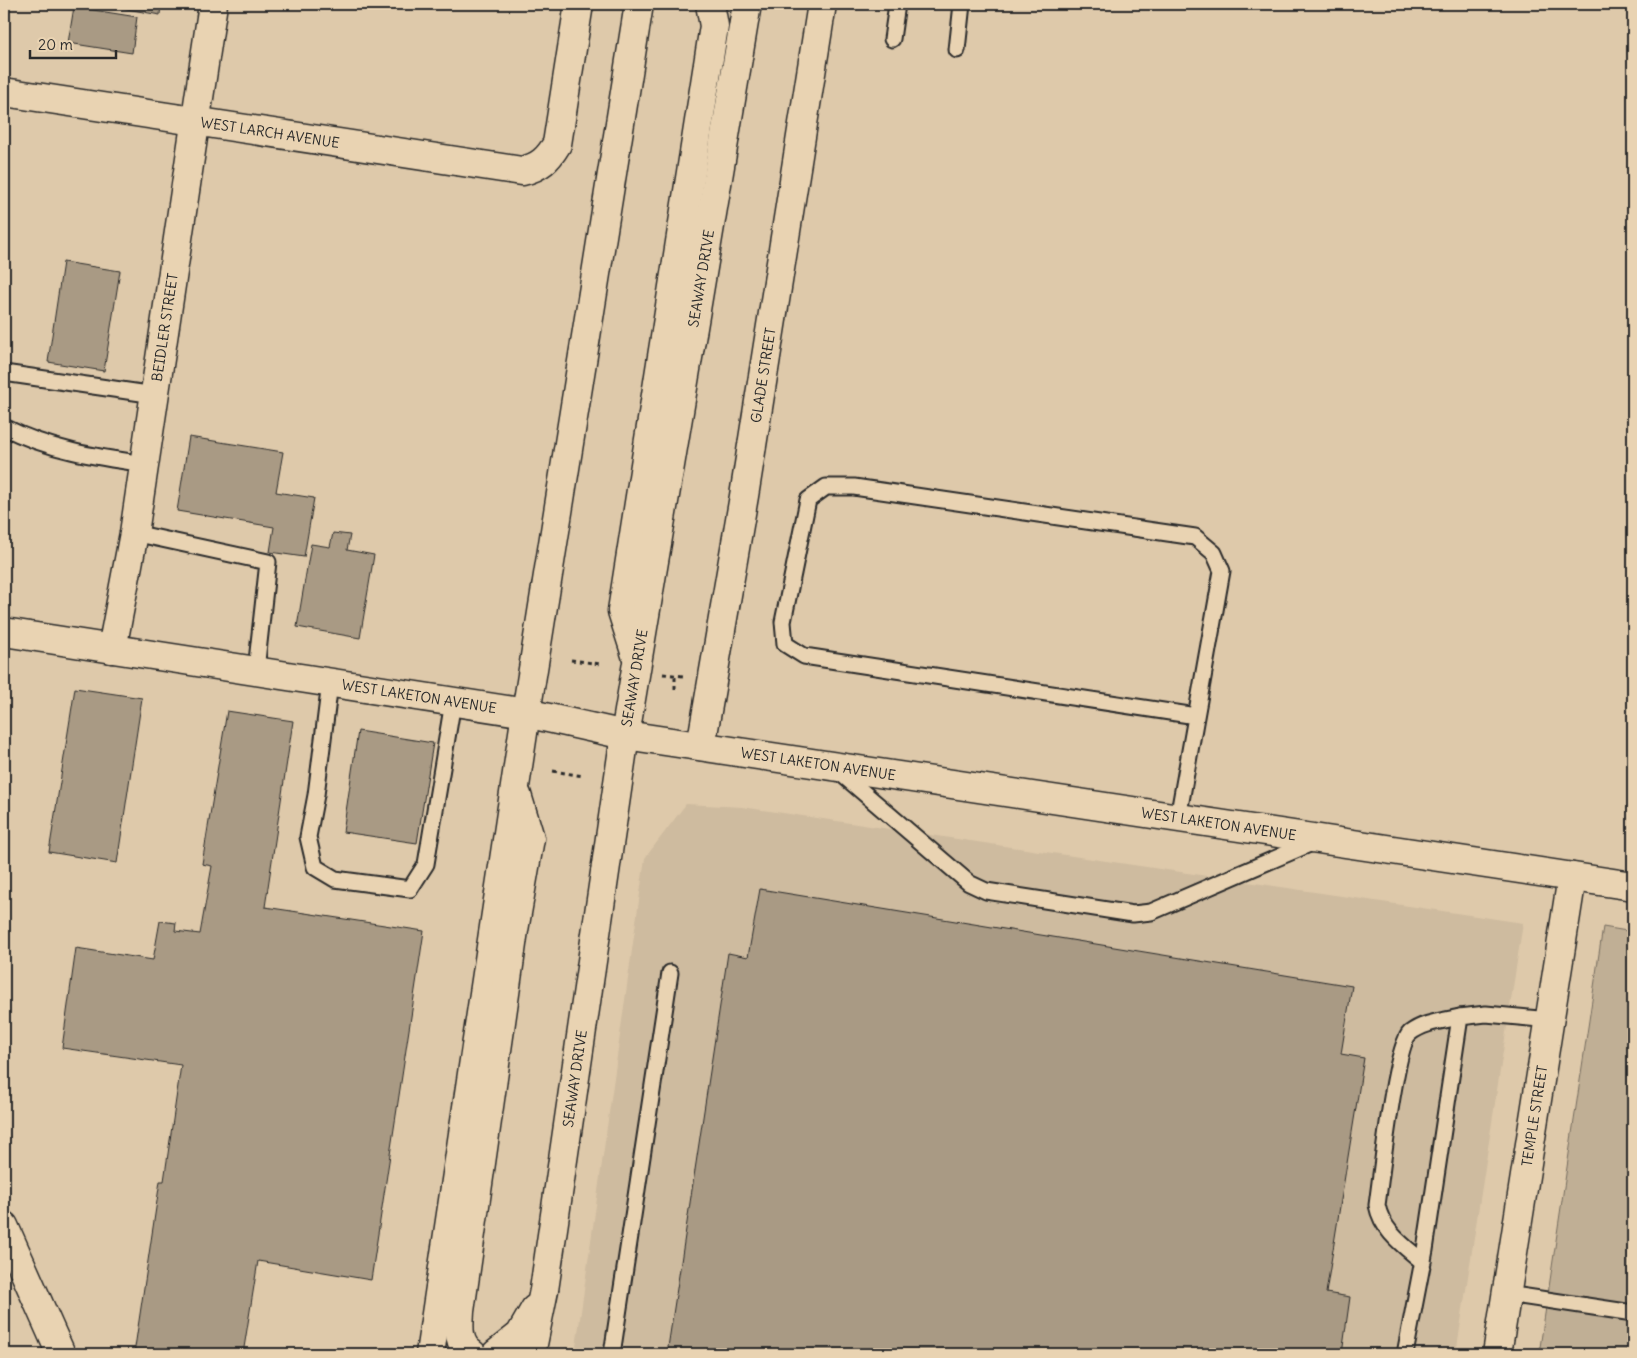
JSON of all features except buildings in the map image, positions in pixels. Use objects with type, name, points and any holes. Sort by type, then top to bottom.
[{"type":"main road","name":"BEIDLER STREET","points":[[112,649],[145,464],[213,4]]},
{"type":"main road","name":"WEST LARCH AVENUE","points":[[4,92],[512,171],[534,168],[548,159],[557,144],[579,4]]},
{"type":"main road","points":[[649,667],[622,611],[714,26],[710,4]]},
{"type":"main road","name":"SEAWAY DRIVE","points":[[530,1354],[544,1290],[626,734],[649,667],[747,4]]},
{"type":"main road","name":"GLADE STREET","points":[[700,746],[745,486],[822,4]]},
{"type":"main road","points":[[430,1354],[526,713],[641,6]]},
{"type":"main road","name":"WEST LAKETON AVENUE","points":[[4,632],[526,713],[626,734],[700,746],[1633,886]]},
{"type":"main road","points":[[472,1354],[464,1346],[460,1338],[460,1311],[513,940],[530,838],[515,786]]},
{"type":"main road","name":"TEMPLE STREET","points":[[1497,1354],[1572,877]]},
{"type":"main road","points":[[4,1226],[61,1354]]},
{"type":"main road","points":[[496,1354],[524,1330],[544,1290]]},
{"type":"lane","points":[[892,39],[897,4]]},
{"type":"lane","points":[[957,50],[962,4]]},
{"type":"lane","points":[[4,373],[155,395]]},
{"type":"lane","points":[[4,427],[46,446],[145,464]]},
{"type":"lane","points":[[1178,818],[1222,571],[1214,553],[1195,537],[854,486],[826,486],[808,500],[783,622],[785,644],[804,656],[1196,716]]},
{"type":"lane","points":[[134,534],[268,562],[256,670]]},
{"type":"lane","points":[[330,683],[316,795],[308,837],[315,867],[335,879],[410,889],[426,864],[453,702]]},
{"type":"lane","points":[[832,766],[969,883],[986,891],[1133,914],[1151,912],[1321,839]]},
{"type":"lane","points":[[612,1354],[670,973]]},
{"type":"lane","points":[[1423,1262],[1392,1235],[1379,1219],[1377,1205],[1399,1058],[1408,1034],[1424,1024],[1486,1014],[1550,1020]]},
{"type":"lane","points":[[1405,1354],[1423,1262],[1460,1017]]},
{"type":"lane","points":[[1507,1294],[1633,1313]]},
{"type":"path","points":[[572,660],[601,664]]},
{"type":"path","points":[[649,667],[675,675],[690,677]]},
{"type":"path","points":[[675,675],[675,689]]},
{"type":"path","points":[[553,771],[583,776]]},
{"type":"shaded area","points":[[686,804],[742,807],[1523,923],[1456,1354],[575,1354],[645,858]]},
{"type":"shaded area","points":[[1603,927],[1633,932],[1633,1354],[1539,1354]]}]
